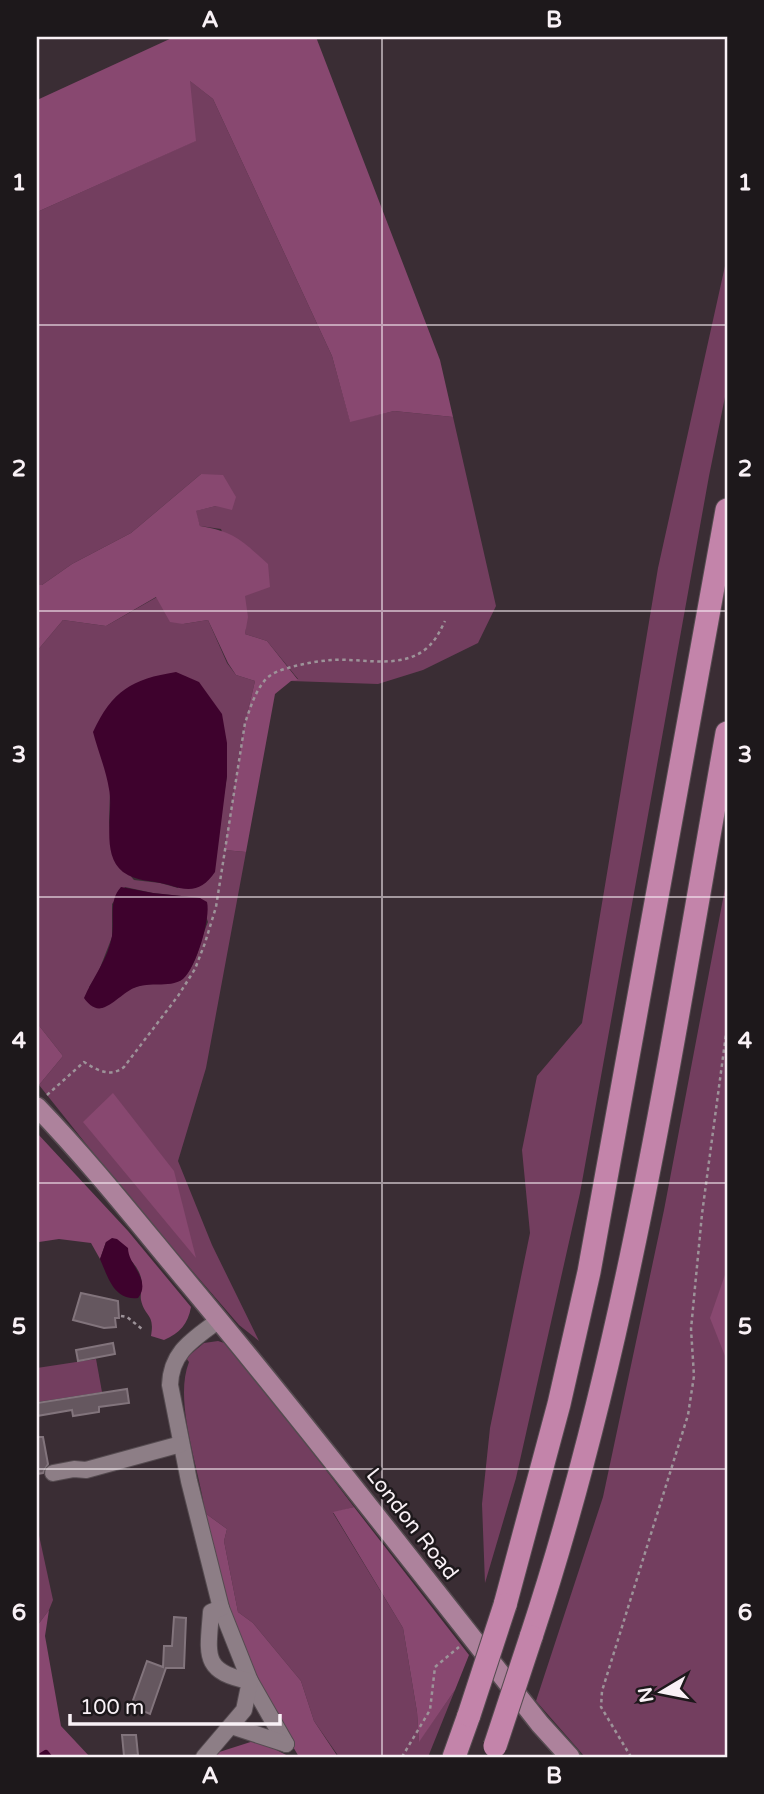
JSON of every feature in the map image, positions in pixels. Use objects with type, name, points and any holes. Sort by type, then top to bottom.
[{"type":"highway","points":[[454,1757],[505,1605],[559,1404],[589,1272],[727,510]]},
{"type":"highway","points":[[493,1752],[571,1509],[626,1280],[727,733]]},
{"type":"main road","name":"London Road","points":[[42,1101],[72,1144],[336,1464],[471,1637],[570,1757]]},
{"type":"street","points":[[219,1320],[196,1337],[175,1358],[170,1372],[170,1385],[181,1444],[221,1608],[250,1681],[286,1744],[231,1726]]},
{"type":"street","points":[[52,1473],[86,1470],[181,1444]]},
{"type":"street","points":[[221,1608],[211,1612],[211,1662],[218,1671],[250,1681]]},
{"type":"street","points":[[204,1757],[244,1710],[250,1681]]},
{"type":"path","points":[[42,1101],[84,1062],[98,1071],[110,1073],[118,1072],[124,1067],[195,969],[216,906],[245,723],[254,697],[265,680],[274,673],[305,664],[333,660],[380,662],[405,659],[425,650],[435,640],[445,621]]},
{"type":"path","points":[[631,1757],[601,1707],[602,1691],[688,1415],[694,1376],[691,1329],[702,1214],[727,1027]]},
{"type":"path","points":[[121,1316],[127,1317],[142,1329]]},
{"type":"path","points":[[402,1757],[430,1710],[435,1667],[471,1637]]},
{"type":"shaded area","points":[[174,37],[316,37],[440,360],[453,417],[394,411],[350,422],[332,356],[213,99],[190,81],[196,141],[37,212],[37,100]]},
{"type":"shaded area","points":[[189,80],[213,99],[332,356],[350,421],[394,411],[453,417],[496,606],[478,643],[423,670],[378,684],[291,681],[298,679],[267,641],[245,634],[243,593],[221,529],[200,526],[195,511],[216,506],[201,474],[131,533],[72,564],[42,585],[37,585],[37,212],[195,141]]},
{"type":"shaded area","points":[[727,257],[727,387],[580,1193],[516,1478],[485,1583],[482,1504],[490,1428],[530,1233],[522,1150],[537,1076],[582,1023],[658,568]]},
{"type":"shaded area","points":[[201,474],[223,475],[236,497],[232,510],[216,506],[196,511],[200,526],[222,531],[238,539],[268,564],[270,587],[245,596],[248,617],[245,634],[267,641],[298,680],[291,681],[275,694],[246,852],[224,850],[245,723],[255,681],[236,675],[208,620],[183,624],[170,622],[156,597],[106,626],[63,620],[37,651],[37,585],[42,585],[72,564],[131,533]]},
{"type":"shaded area","points":[[157,597],[183,624],[208,620],[227,663],[236,675],[255,681],[245,723],[224,850],[246,852],[206,1068],[178,1161],[212,1245],[259,1341],[239,1325],[126,1194],[39,1085],[63,1056],[37,1023],[37,651],[63,620],[106,626]],"holes":[[[227,776],[222,807],[178,888],[134,880],[112,855],[110,791]],[[125,887],[200,898],[208,922],[191,968],[180,981],[129,989],[102,1008],[89,987],[98,973],[112,937],[112,904]]]},
{"type":"shaded area","points":[[176,672],[199,682],[222,714],[227,743],[227,776],[215,872],[205,883],[189,889],[134,878],[116,864],[110,844],[109,789],[93,732],[108,706],[125,689],[147,679]]},
{"type":"shaded area","points":[[727,878],[727,1757],[585,1757],[536,1701],[603,1497],[664,1210]]},
{"type":"shaded area","points":[[121,887],[200,898],[207,902],[205,930],[193,965],[183,979],[135,988],[107,1006],[97,1008],[84,998],[110,944],[113,904]]},
{"type":"shaded area","points":[[37,1023],[63,1056],[39,1085],[37,1083]]},
{"type":"shaded area","points":[[113,1093],[174,1171],[196,1258],[83,1122]]},
{"type":"shaded area","points":[[37,1133],[128,1231],[191,1307],[188,1318],[175,1334],[164,1340],[151,1336],[151,1319],[141,1300],[141,1276],[134,1264],[118,1250],[106,1242],[100,1259],[91,1243],[59,1239],[39,1242]]},
{"type":"shaded area","points":[[112,1238],[128,1248],[141,1279],[142,1291],[138,1298],[123,1296],[106,1273],[100,1259],[106,1242]]},
{"type":"shaded area","points":[[727,1269],[727,1361],[710,1318]]},
{"type":"shaded area","points":[[218,1341],[231,1345],[354,1507],[333,1513],[403,1628],[419,1741],[455,1690],[428,1757],[339,1757],[314,1721],[301,1681],[253,1623],[238,1612],[224,1541],[227,1529],[205,1513],[189,1436],[184,1396],[189,1362],[186,1358],[204,1343]]},
{"type":"shaded area","points":[[96,1359],[102,1392],[37,1402],[37,1368]]},
{"type":"shaded area","points":[[354,1507],[469,1655],[455,1690],[419,1742],[417,1712],[403,1628],[333,1512]]},
{"type":"shaded area","points":[[205,1513],[227,1529],[224,1541],[238,1612],[253,1623],[301,1681],[314,1721],[338,1757],[299,1757],[278,1721],[250,1665],[235,1627],[221,1584]]},
{"type":"shaded area","points":[[37,1526],[53,1600],[37,1626]]},
{"type":"shaded area","points":[[49,1610],[45,1636],[61,1726],[90,1757],[37,1757],[37,1626]]},
{"type":"shaded area","points":[[257,1740],[290,1757],[211,1757],[213,1754]]},
{"type":"building","points":[[81,1293],[118,1301],[119,1318],[115,1318],[116,1327],[104,1328],[73,1320]]},
{"type":"building","points":[[113,1343],[115,1354],[78,1361],[76,1350]]},
{"type":"building","points":[[127,1389],[129,1403],[99,1407],[99,1412],[73,1416],[72,1410],[37,1416],[37,1403]]},
{"type":"building","points":[[37,1437],[43,1437],[48,1464],[43,1473],[37,1474]]},
{"type":"building","points":[[174,1617],[186,1618],[184,1668],[166,1668],[150,1714],[131,1706],[147,1661],[163,1667],[164,1646],[172,1646]]},
{"type":"building","points":[[122,1735],[136,1735],[138,1755],[124,1756]]},
{"type":"waterway","points":[[38,1757],[46,1752],[50,1757]]}]
